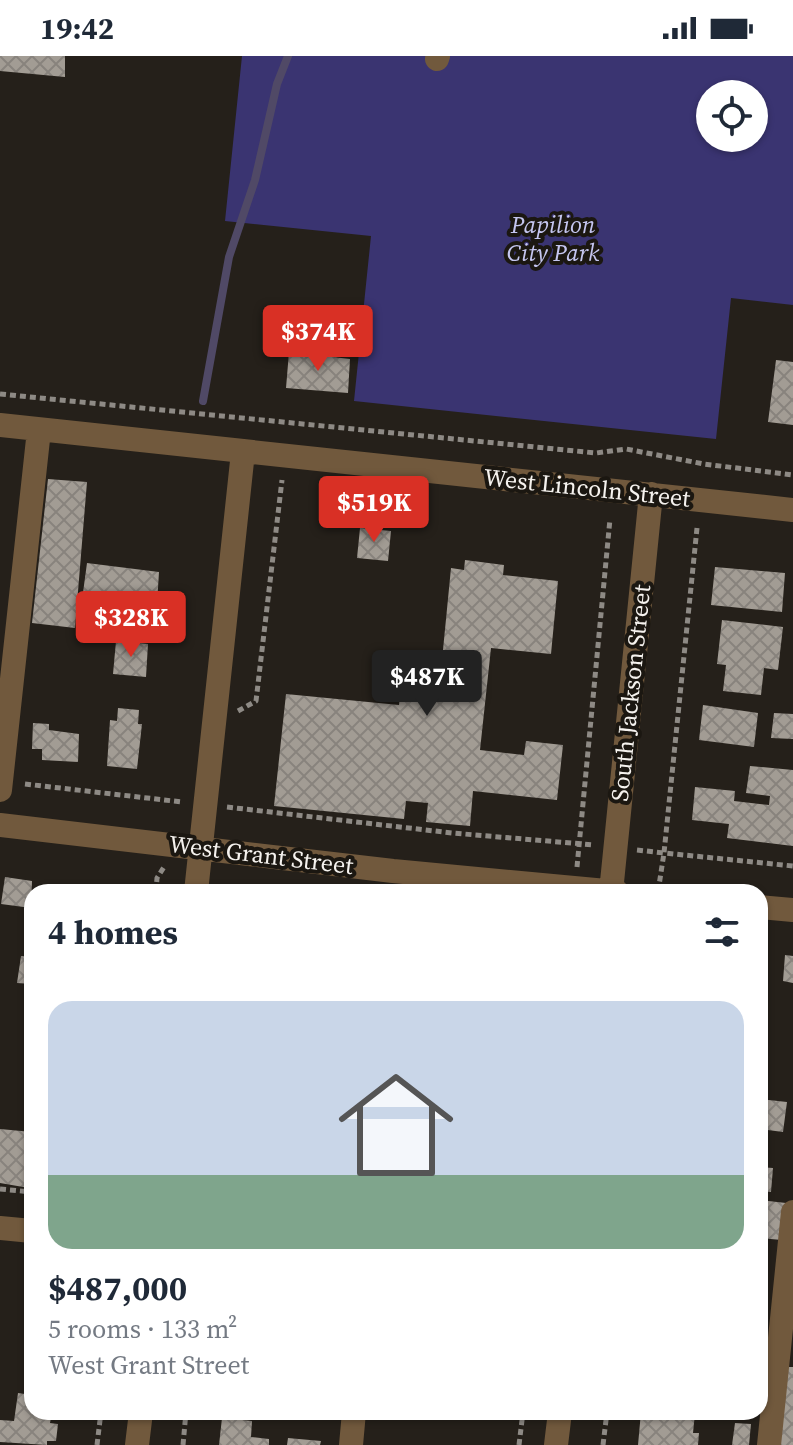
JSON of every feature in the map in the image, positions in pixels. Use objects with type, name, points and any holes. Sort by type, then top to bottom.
[{"type":"street","name":"West Lincoln Street","points":[[0,425],[793,510]]},
{"type":"street","points":[[0,790],[39,430]]},
{"type":"street","points":[[200,884],[210,849],[215,805],[243,452]]},
{"type":"street","name":"South Jackson Street","points":[[614,884],[651,494]]},
{"type":"street","name":"West Grant Street","points":[[0,825],[210,849],[392,882],[453,884]]},
{"type":"street","points":[[768,908],[793,910]]},
{"type":"street","points":[[769,1445],[779,1310],[793,1212]]},
{"type":"street","points":[[0,1228],[24,1230]]},
{"type":"street","points":[[137,1445],[140,1420]]},
{"type":"street","points":[[351,1445],[353,1420]]},
{"type":"street","points":[[556,1445],[559,1420]]},
{"type":"path","points":[[0,394],[596,453],[626,449],[704,464],[793,475]]},
{"type":"path","points":[[235,727],[237,711],[256,701],[282,480]]},
{"type":"path","points":[[575,884],[610,519]]},
{"type":"path","points":[[659,884],[697,528]]},
{"type":"path","points":[[1,781],[793,866]]},
{"type":"path","points":[[210,849],[215,805]]},
{"type":"path","points":[[157,884],[166,864]]},
{"type":"path","points":[[0,1189],[24,1191]]},
{"type":"path","points":[[97,1445],[100,1420]]},
{"type":"path","points":[[183,1445],[185,1420]]},
{"type":"path","points":[[519,1445],[522,1420]]},
{"type":"path","points":[[603,1445],[606,1420]]},
{"type":"green space","name":"Papilion City Park","points":[[242,56],[793,56],[793,305],[731,298],[716,439],[354,401],[371,236],[225,221]]},
{"type":"building","points":[[0,56],[65,56],[65,77],[0,71]]},
{"type":"building","points":[[271,305],[310,310],[306,350],[266,346]]},
{"type":"building","points":[[289,352],[350,359],[348,393],[286,388]]},
{"type":"building","points":[[776,360],[793,362],[793,425],[768,422]]},
{"type":"building","points":[[48,479],[87,482],[75,628],[32,623]]},
{"type":"building","points":[[360,528],[391,531],[388,561],[357,558]]},
{"type":"building","points":[[465,560],[504,565],[503,575],[558,581],[551,654],[491,648],[480,750],[524,755],[526,741],[563,745],[557,800],[473,791],[470,826],[426,822],[428,803],[406,801],[404,819],[274,806],[286,694],[399,705],[404,656],[442,660],[451,568],[464,570]]},
{"type":"building","points":[[87,563],[159,572],[157,604],[148,604],[146,631],[79,622]]},
{"type":"building","points":[[715,567],[785,573],[782,612],[711,605]]},
{"type":"building","points":[[722,620],[783,627],[778,670],[764,668],[761,695],[723,691],[726,665],[717,664]]},
{"type":"building","points":[[116,641],[148,644],[146,677],[113,674]]},
{"type":"building","points":[[703,705],[758,713],[754,747],[699,740]]},
{"type":"building","points":[[118,708],[139,710],[138,724],[142,724],[137,769],[107,766],[110,720],[117,721]]},
{"type":"building","points":[[774,713],[793,714],[793,739],[771,738]]},
{"type":"building","points":[[33,723],[49,724],[49,730],[79,734],[78,762],[42,760],[42,749],[32,749]]},
{"type":"building","points":[[750,766],[793,770],[793,846],[727,838],[729,824],[692,820],[695,787],[735,791],[734,801],[769,805],[770,796],[746,793]]},
{"type":"building","points":[[5,877],[32,881],[32,884],[24,884],[24,907],[1,904]]},
{"type":"building","points":[[785,955],[793,956],[793,983],[783,981]]},
{"type":"building","points":[[21,956],[24,956],[24,983],[17,983]]},
{"type":"building","points":[[768,1100],[787,1102],[783,1132],[768,1130]]},
{"type":"building","points":[[0,1129],[24,1131],[24,1187],[0,1183]]},
{"type":"building","points":[[768,1168],[773,1168],[771,1192],[768,1192]]},
{"type":"building","points":[[768,1201],[786,1203],[782,1240],[768,1239]]},
{"type":"building","points":[[787,1367],[793,1367],[793,1445],[779,1445]]},
{"type":"building","points":[[18,1393],[24,1394],[24,1420],[51,1420],[50,1423],[58,1424],[56,1441],[47,1441],[47,1445],[0,1442],[0,1420],[14,1421]]},
{"type":"building","points":[[222,1420],[252,1421],[251,1437],[269,1439],[269,1445],[219,1445]]},
{"type":"building","points":[[640,1420],[694,1420],[693,1433],[699,1433],[698,1445],[638,1445]]},
{"type":"building","points":[[735,1423],[751,1424],[749,1445],[732,1445]]},
{"type":"building","points":[[288,1438],[321,1441],[320,1445],[287,1445]]},
{"type":"waterway","points":[[203,401],[229,257],[255,180],[277,84],[288,56]]}]
